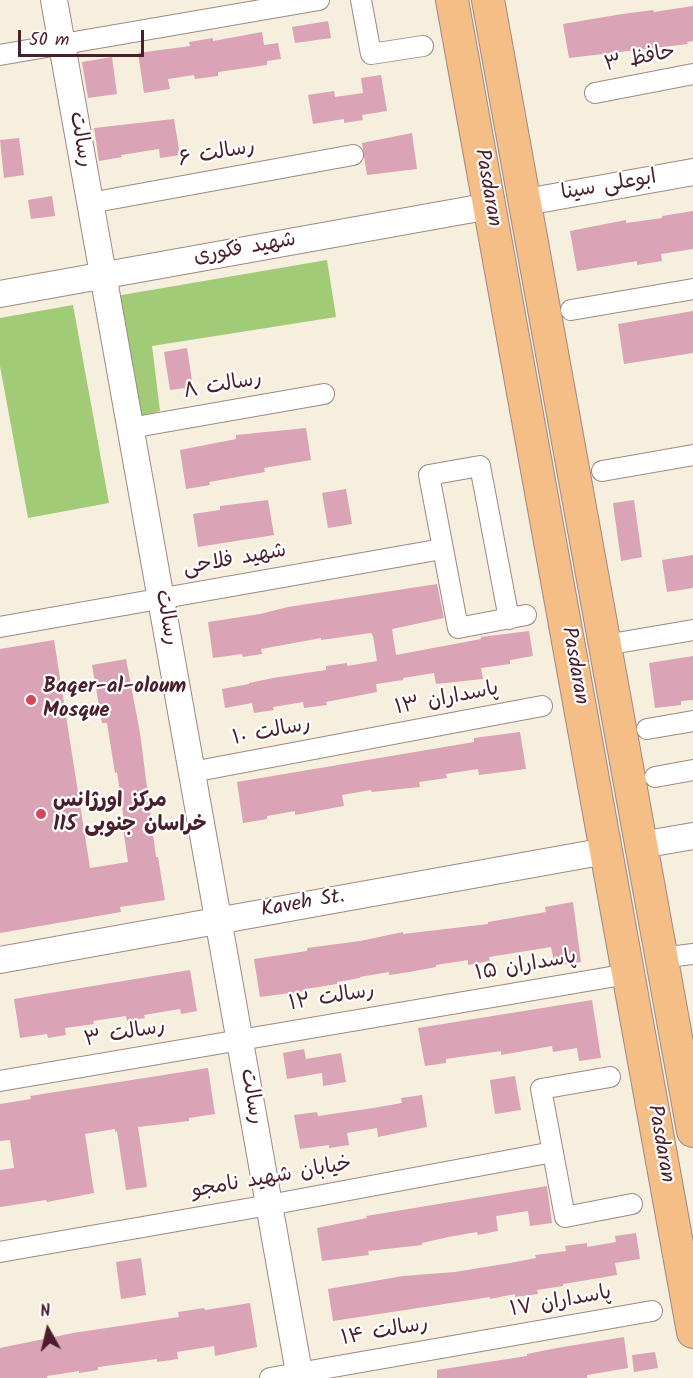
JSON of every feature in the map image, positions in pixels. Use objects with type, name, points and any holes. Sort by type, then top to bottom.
[{"type":"main road","name":"Pasdaran","points":[[452,0],[693,1332]]},
{"type":"main road","name":"Pasdaran","points":[[488,0],[693,1131]]},
{"type":"street","name":"رسالت","points":[[54,0],[300,1375]]},
{"type":"street","points":[[0,55],[319,0]]},
{"type":"street","points":[[361,0],[371,54],[423,46]]},
{"type":"street","name":"حافظ ۳","points":[[595,93],[693,74]]},
{"type":"street","name":"رسالت ۶","points":[[90,202],[353,155]]},
{"type":"street","name":"ابوعلی سینا","points":[[526,202],[693,172]]},
{"type":"street","name":"شهید فکوری","points":[[0,294],[490,206]]},
{"type":"street","points":[[571,310],[693,289]]},
{"type":"street","name":"رسالت ۸","points":[[130,428],[324,394]]},
{"type":"street","points":[[602,471],[693,455]]},
{"type":"street","points":[[480,466],[518,617],[458,628],[442,549],[429,475],[480,466]]},
{"type":"street","name":"شهید فلاحی","points":[[0,627],[442,549]]},
{"type":"street","points":[[605,645],[693,630]]},
{"type":"street","name":"پاسداران ۱۳","points":[[360,741],[542,706]]},
{"type":"street","points":[[647,729],[693,722]]},
{"type":"street","name":"رسالت ۱۰","points":[[192,772],[360,741]]},
{"type":"street","points":[[655,777],[693,770]]},
{"type":"street","points":[[641,845],[693,836]]},
{"type":"street","name":"Kaveh St.","points":[[0,960],[606,851]]},
{"type":"street","points":[[661,958],[693,954]]},
{"type":"street","name":"پاسداران ۱۵","points":[[432,1007],[628,974]]},
{"type":"street","name":"رسالت ۱۲","points":[[240,1039],[432,1007]]},
{"type":"street","name":"رسالت ۳","points":[[9,1079],[240,1039]]},
{"type":"street","points":[[610,1077],[541,1089],[565,1217],[632,1204]]},
{"type":"street","name":"خیابان شهید نامجو","points":[[0,1252],[553,1152]]},
{"type":"street","name":"پاسداران ۱۷","points":[[478,1341],[652,1311]]},
{"type":"street","name":"رسالت ۱۴","points":[[270,1378],[300,1375],[478,1341]]},
{"type":"green space","points":[[327,260],[336,317],[152,346],[160,411],[134,418],[116,296]]},
{"type":"green space","points":[[73,305],[109,503],[28,518],[0,366],[0,318]]},
{"type":"building","points":[[693,6],[693,41],[687,42],[688,44],[569,58],[563,24],[622,14]]},
{"type":"building","points":[[328,21],[331,38],[295,43],[292,27]]},
{"type":"building","points":[[262,32],[264,45],[278,43],[281,59],[267,61],[267,65],[218,72],[218,76],[195,79],[194,75],[168,79],[170,89],[144,93],[138,53],[190,46],[189,42],[213,38],[213,41]]},
{"type":"building","points":[[112,57],[117,94],[88,98],[82,62]]},
{"type":"building","points":[[381,75],[387,111],[362,115],[363,120],[344,123],[344,119],[313,124],[308,95],[334,91],[335,97],[363,93],[361,78]]},
{"type":"building","points":[[174,119],[180,155],[160,158],[159,149],[99,161],[94,128]]},
{"type":"building","points":[[412,133],[417,169],[367,175],[362,143]]},
{"type":"building","points":[[19,138],[24,175],[4,178],[0,140]]},
{"type":"building","points":[[52,196],[55,216],[31,219],[28,200]]},
{"type":"building","points":[[693,211],[693,249],[661,254],[662,261],[637,265],[637,261],[577,271],[570,231],[626,220],[626,223],[662,218],[662,216]]},
{"type":"building","points":[[693,311],[693,353],[624,364],[618,324]]},
{"type":"building","points":[[187,348],[193,387],[170,390],[164,352]]},
{"type":"building","points":[[306,428],[311,460],[264,468],[265,472],[209,482],[210,485],[186,489],[180,450],[236,439],[236,435]]},
{"type":"building","points":[[346,489],[352,524],[328,528],[322,493]]},
{"type":"building","points":[[268,500],[274,535],[198,547],[193,514],[220,510],[220,506]]},
{"type":"building","points":[[634,500],[642,557],[621,561],[613,503]]},
{"type":"building","points":[[693,555],[693,588],[667,592],[662,560]]},
{"type":"building","points":[[437,584],[444,618],[392,629],[396,655],[481,639],[481,637],[529,631],[533,656],[510,660],[510,664],[481,668],[483,679],[436,684],[434,673],[376,684],[377,692],[326,702],[327,705],[304,708],[303,702],[254,713],[252,703],[225,708],[222,689],[326,670],[326,666],[347,663],[347,666],[377,661],[373,636],[371,633],[321,640],[321,638],[261,649],[262,654],[213,658],[208,622]]},
{"type":"building","points":[[54,640],[90,868],[128,862],[117,772],[115,773],[107,723],[102,723],[92,665],[126,659],[140,733],[156,857],[158,857],[165,900],[120,907],[121,912],[0,933],[0,649]]},
{"type":"building","points":[[693,656],[693,700],[681,701],[681,705],[655,708],[649,663]]},
{"type":"building","points":[[520,732],[526,769],[479,775],[478,769],[446,774],[447,778],[419,782],[420,787],[372,792],[371,790],[342,795],[344,806],[295,815],[295,811],[243,823],[237,782],[474,742],[474,738]]},
{"type":"building","points":[[573,902],[581,962],[555,966],[551,947],[489,957],[490,961],[468,965],[468,960],[409,972],[389,975],[389,972],[305,989],[305,991],[260,997],[254,959],[403,932],[403,934],[488,924],[488,922],[546,912],[545,907]]},
{"type":"building","points":[[190,970],[197,1011],[181,1014],[180,1009],[144,1015],[145,1018],[127,1021],[126,1016],[93,1021],[94,1024],[65,1028],[66,1035],[48,1038],[47,1034],[20,1038],[14,999]]},
{"type":"building","points":[[592,1000],[601,1058],[579,1061],[577,1048],[553,1052],[552,1046],[501,1055],[501,1051],[446,1059],[446,1063],[425,1066],[418,1028]]},
{"type":"building","points":[[304,1049],[306,1059],[341,1053],[346,1082],[323,1086],[322,1073],[287,1079],[283,1053]]},
{"type":"building","points":[[208,1068],[215,1114],[189,1118],[189,1121],[138,1127],[147,1187],[126,1190],[115,1129],[85,1134],[94,1193],[47,1202],[46,1200],[0,1207],[0,1170],[14,1168],[10,1140],[0,1141],[0,1104],[31,1099],[30,1096]]},
{"type":"building","points":[[515,1076],[521,1110],[495,1114],[490,1080]]},
{"type":"building","points":[[422,1095],[427,1127],[378,1137],[377,1128],[347,1133],[349,1145],[300,1149],[294,1115],[317,1112],[318,1116],[373,1108],[402,1103],[401,1098]]},
{"type":"building","points":[[547,1186],[552,1223],[530,1226],[528,1211],[496,1216],[498,1231],[478,1235],[477,1232],[422,1243],[422,1245],[368,1251],[369,1255],[322,1261],[317,1228],[367,1218],[366,1216]]},
{"type":"building","points":[[636,1233],[640,1259],[615,1263],[617,1275],[537,1290],[538,1294],[515,1297],[515,1294],[490,1299],[490,1297],[333,1321],[328,1289],[403,1276],[455,1272],[510,1263],[536,1258],[535,1255],[566,1251],[565,1246],[587,1243],[587,1247],[616,1242],[615,1236]]},
{"type":"building","points":[[141,1258],[146,1295],[121,1299],[116,1262]]},
{"type":"building","points":[[250,1303],[257,1347],[215,1356],[214,1346],[177,1352],[178,1359],[157,1362],[157,1359],[98,1367],[98,1370],[47,1376],[47,1378],[0,1378],[0,1348],[73,1333],[179,1317],[178,1312]]},
{"type":"building","points":[[624,1337],[628,1368],[587,1375],[587,1378],[437,1378],[437,1370],[527,1356],[527,1354],[557,1348]]},
{"type":"building","points":[[655,1352],[658,1368],[634,1372],[632,1355]]},
{"type":"place","name":"Baqer-al-oloum Mosque","points":[[31,700]]},
{"type":"place","name":"مرکز اورژانس 115 خراسان جنوبی","points":[[41,814]]}]
